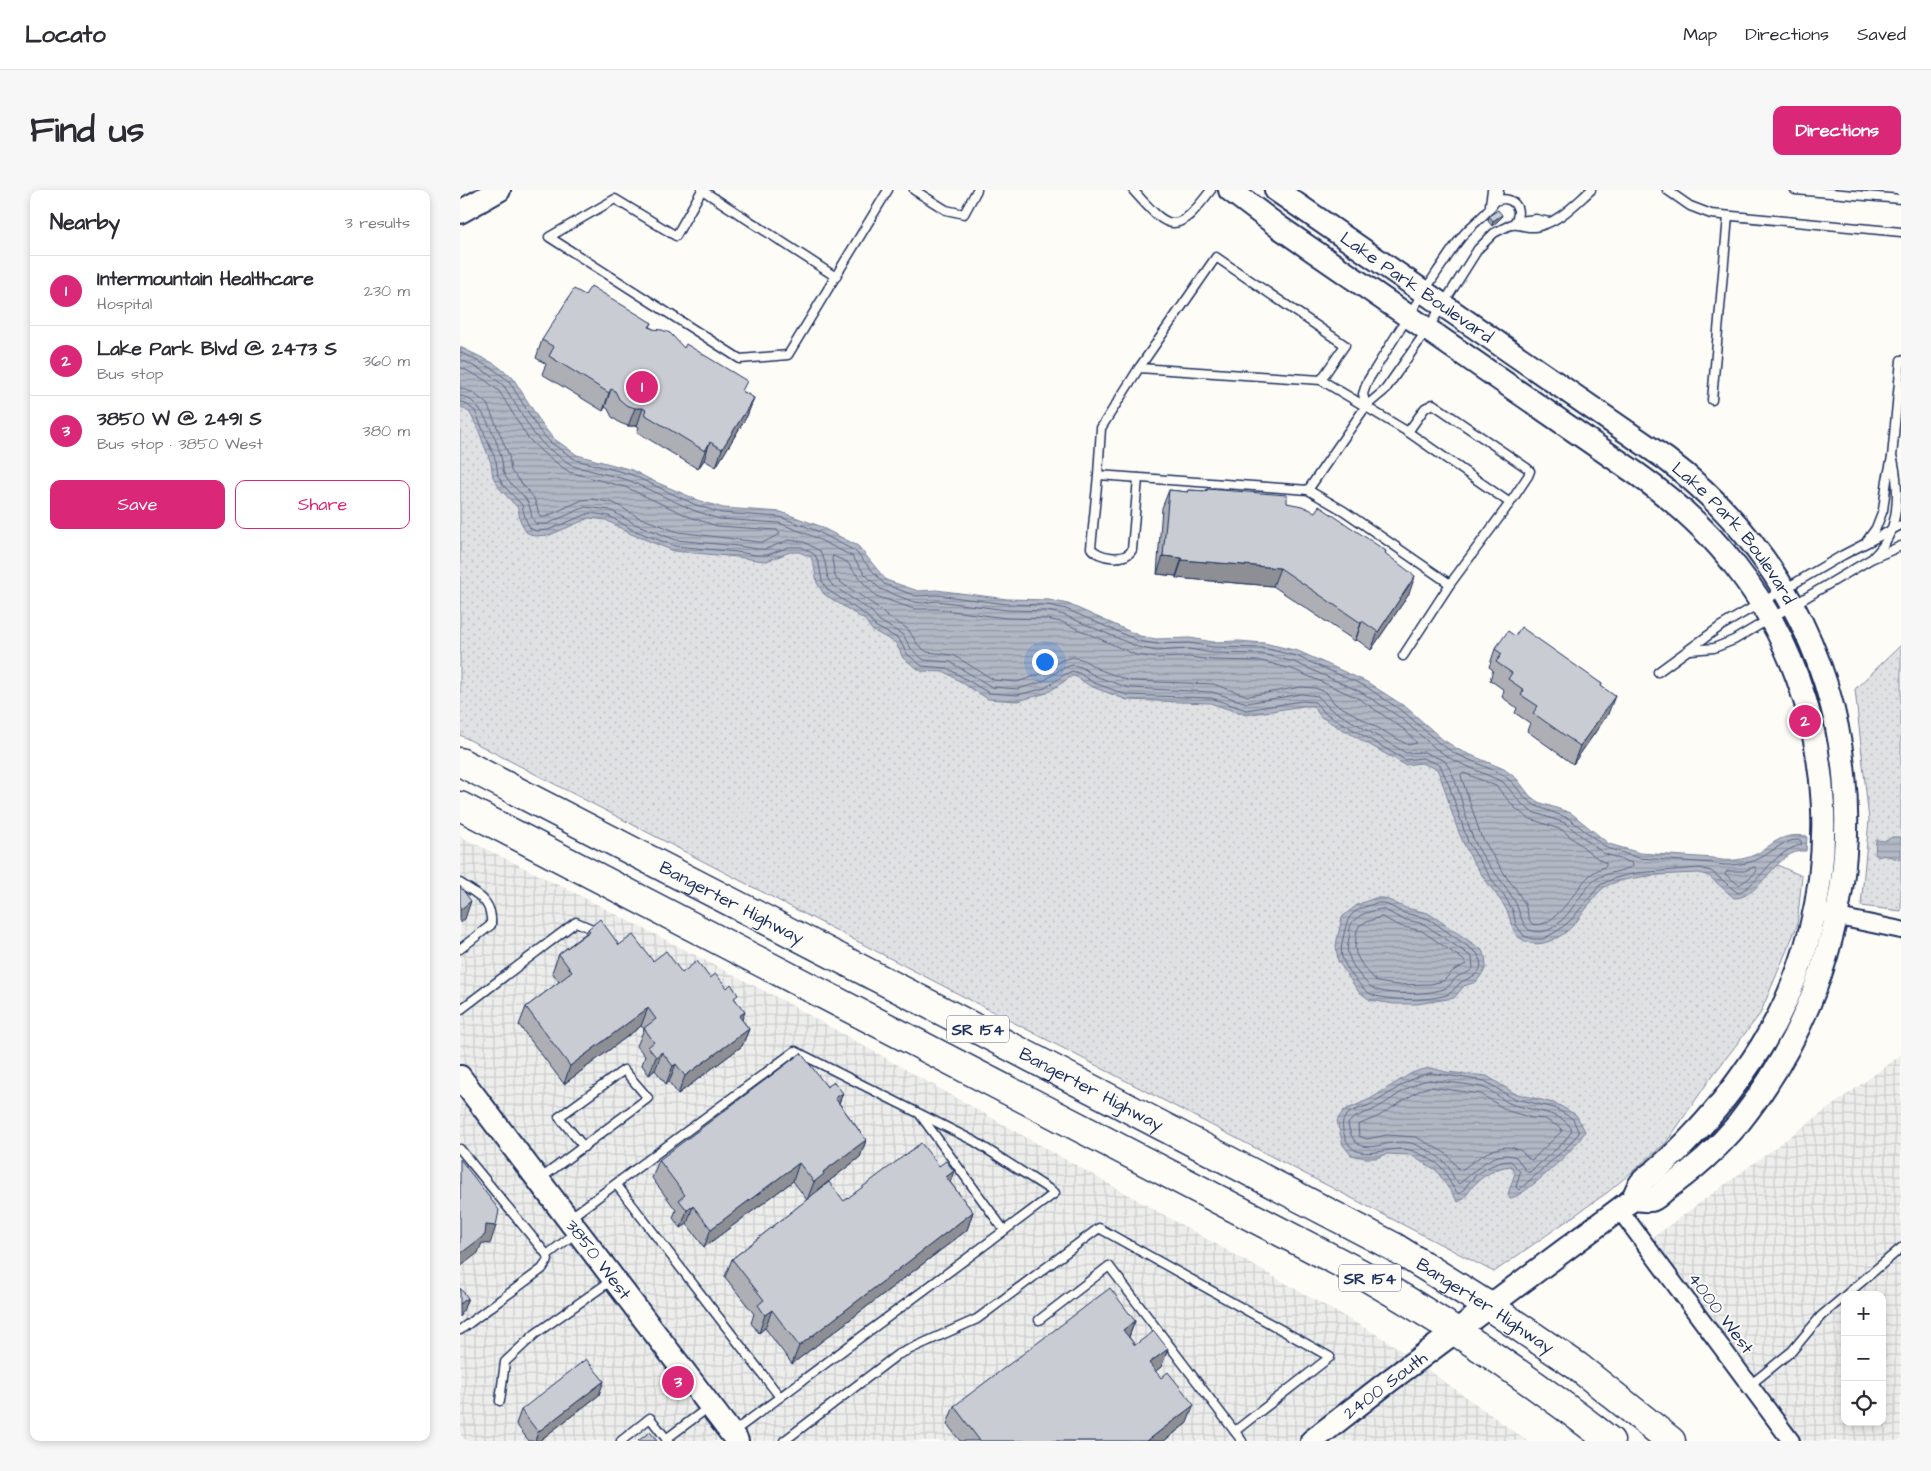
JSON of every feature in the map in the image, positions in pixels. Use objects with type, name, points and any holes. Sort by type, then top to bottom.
[{"type":"highway","name":"Bangerter Highway","points":[[460,762],[772,922],[1394,1247],[1490,1307],[1578,1366],[1671,1441]]},
{"type":"highway","name":"Bangerter Highway","points":[[460,806],[1326,1255],[1390,1290],[1458,1331],[1534,1383],[1610,1441]]},
{"type":"street","points":[[460,212],[499,190]]},
{"type":"street","name":"Lake Park Boulevard","points":[[1230,190],[1258,213],[1668,496],[1722,550],[1766,610],[1791,661],[1802,689],[1814,735],[1823,791],[1824,841],[1815,912],[1807,943],[1788,994],[1762,1045],[1729,1093],[1711,1115],[1674,1154],[1639,1184],[1626,1204],[1458,1331]]},
{"type":"street","name":"Lake Park Boulevard","points":[[1276,190],[1686,474],[1706,491],[1745,532],[1790,596],[1812,640],[1832,691],[1849,767],[1852,798],[1851,864],[1843,918],[1816,1001],[1794,1045],[1768,1088],[1735,1128],[1683,1177],[1652,1200],[1626,1204]]},
{"type":"street","points":[[1815,912],[1901,930]]},
{"type":"street","name":"3850 West","points":[[460,1077],[734,1437]]},
{"type":"street","name":"4000 West","points":[[1626,1204],[1750,1385],[1791,1441]]},
{"type":"street","name":"2400 South","points":[[1312,1441],[1389,1381],[1458,1331]]},
{"type":"lane","points":[[836,276],[702,190],[676,236],[615,199],[549,237],[740,358],[788,355],[836,276],[888,190]]},
{"type":"lane","points":[[914,190],[946,210],[964,214],[977,190]]},
{"type":"lane","points":[[1133,190],[1158,217],[1174,223],[1187,219],[1211,190]]},
{"type":"lane","points":[[1488,208],[1491,202],[1492,190]]},
{"type":"lane","points":[[1366,406],[1363,394],[1366,382],[1463,234],[1495,201],[1499,190]]},
{"type":"lane","points":[[1512,224],[1534,227],[1549,222],[1563,214],[1591,190]]},
{"type":"lane","points":[[1667,190],[1680,200],[1700,210],[1728,216],[1901,232]]},
{"type":"lane","points":[[1795,190],[1901,199]]},
{"type":"lane","points":[[1308,490],[1366,406],[1385,390],[1427,330],[1478,249],[1494,233],[1512,224],[1517,219],[1518,210],[1513,202],[1504,198],[1495,201]]},
{"type":"lane","points":[[1712,400],[1728,216]]},
{"type":"lane","points":[[1138,478],[1132,550],[1127,556],[1122,557],[1099,555],[1091,548],[1101,428],[1139,368],[1216,257],[1345,345],[1321,380]]},
{"type":"lane","points":[[1865,543],[1880,520],[1892,458],[1901,360]]},
{"type":"lane","points":[[1139,368],[1321,380],[1408,432],[1510,503]]},
{"type":"lane","points":[[1403,656],[1450,584],[1510,503],[1530,472],[1519,462],[1433,404],[1424,408],[1408,432]]},
{"type":"lane","points":[[1871,559],[1885,544],[1891,530],[1897,497],[1892,458]]},
{"type":"lane","points":[[1098,475],[1308,490],[1344,511],[1450,584]]},
{"type":"lane","points":[[1690,650],[1702,650],[1724,644],[1766,610],[1790,596],[1865,543],[1901,526]]},
{"type":"lane","points":[[1658,672],[1721,626],[1766,610],[1790,596],[1901,546]]},
{"type":"lane","points":[[460,883],[484,898],[492,913],[491,925],[460,949]]},
{"type":"lane","points":[[460,1010],[576,922],[608,937]]},
{"type":"lane","points":[[547,1255],[573,1225],[616,1184],[795,1051],[974,1141],[1054,1193],[780,1397],[734,1437]]},
{"type":"lane","points":[[539,1180],[648,1098],[624,1070],[559,1117],[584,1146]]},
{"type":"lane","points":[[920,1114],[1004,1230]]},
{"type":"lane","points":[[460,1149],[547,1255],[548,1260],[542,1269],[460,1330]]},
{"type":"lane","points":[[616,1184],[780,1397]]},
{"type":"lane","points":[[784,1441],[897,1355],[977,1319],[1099,1228],[1330,1357],[1235,1432]]},
{"type":"lane","points":[[1850,1291],[1901,1248]]},
{"type":"lane","points":[[1039,1320],[1109,1266],[1242,1441]]},
{"type":"lane","points":[[500,1400],[505,1362],[535,1334],[614,1278]]},
{"type":"lane","points":[[1750,1385],[1792,1351],[1821,1316],[1841,1298]]},
{"type":"lane","points":[[621,1441],[650,1418],[667,1440],[710,1406]]},
{"type":"shaded area","points":[[460,347],[526,447],[772,535],[914,604],[1309,681],[1624,866],[1775,864],[1802,876],[1797,926],[1760,1014],[1710,1079],[1666,1143],[1608,1192],[1494,1272],[460,735]]},
{"type":"shaded area","points":[[1901,645],[1901,911],[1861,906],[1869,820],[1855,689]]},
{"type":"shaded area","points":[[460,836],[786,1002],[1388,1341],[1527,1441],[460,1441]]},
{"type":"shaded area","points":[[1901,1055],[1901,1441],[1798,1441],[1652,1238]]},
{"type":"water","points":[[460,347],[495,364],[513,378],[543,426],[553,438],[577,455],[632,470],[698,500],[723,508],[781,512],[817,525],[858,546],[886,580],[918,591],[936,590],[1007,599],[1049,600],[1068,604],[1140,636],[1156,639],[1190,638],[1213,642],[1239,641],[1264,643],[1298,651],[1367,682],[1407,708],[1442,739],[1459,750],[1504,769],[1517,779],[1530,796],[1538,802],[1571,813],[1609,844],[1640,853],[1731,860],[1755,855],[1783,838],[1800,835],[1807,836],[1806,851],[1795,852],[1786,857],[1752,891],[1744,896],[1734,898],[1709,876],[1699,873],[1648,876],[1610,884],[1602,889],[1574,925],[1562,935],[1553,940],[1533,944],[1516,934],[1505,908],[1473,861],[1456,826],[1437,769],[1421,763],[1405,765],[1321,717],[1313,706],[1246,715],[1210,703],[1127,700],[1090,686],[1077,677],[1072,676],[1047,693],[1018,701],[988,699],[945,672],[921,671],[903,658],[896,643],[872,630],[865,620],[824,594],[817,583],[811,557],[799,552],[790,552],[767,561],[674,551],[631,534],[606,520],[589,518],[550,535],[534,536],[526,532],[520,520],[518,508],[500,489],[493,477],[491,463],[470,413],[460,406]]},
{"type":"water","points":[[1892,837],[1901,837],[1901,860],[1875,855],[1876,840],[1886,841]]},
{"type":"water","points":[[1375,898],[1384,898],[1406,908],[1428,913],[1481,949],[1485,956],[1486,967],[1483,973],[1476,982],[1464,986],[1454,998],[1417,1004],[1394,1004],[1370,1000],[1358,991],[1338,961],[1336,945],[1342,917],[1357,905]]},
{"type":"water","points":[[1431,1068],[1446,1072],[1487,1076],[1514,1093],[1557,1104],[1576,1115],[1585,1131],[1563,1158],[1538,1181],[1517,1196],[1510,1198],[1508,1194],[1515,1173],[1511,1166],[1496,1170],[1483,1178],[1458,1202],[1436,1170],[1410,1155],[1387,1154],[1376,1158],[1365,1158],[1351,1155],[1343,1145],[1337,1121],[1343,1111],[1370,1099],[1410,1074]]},
{"type":"building","points":[[1498,210],[1502,215],[1493,221],[1489,216]]},
{"type":"building","points":[[591,286],[652,323],[649,327],[670,333],[684,348],[686,344],[747,381],[742,391],[754,398],[722,449],[710,442],[705,451],[644,414],[646,410],[643,408],[626,405],[619,399],[615,391],[611,389],[609,393],[549,356],[554,347],[542,340],[574,289],[585,295]]},
{"type":"building","points":[[1207,489],[1287,495],[1287,503],[1302,506],[1315,512],[1319,506],[1386,551],[1385,553],[1415,576],[1378,632],[1362,621],[1361,623],[1280,568],[1182,560],[1182,558],[1163,556],[1169,490],[1188,492],[1188,490],[1207,491]]},
{"type":"building","points":[[1521,627],[1602,684],[1601,686],[1615,696],[1580,746],[1533,713],[1538,706],[1521,695],[1524,690],[1508,679],[1512,673],[1496,662],[1502,654],[1495,649],[1508,631],[1515,636]]},
{"type":"building","points":[[460,886],[471,901],[460,910]]},
{"type":"building","points":[[600,919],[619,945],[633,935],[653,961],[666,951],[682,973],[697,961],[710,978],[716,974],[727,988],[731,984],[738,995],[734,998],[745,1012],[739,1016],[749,1029],[685,1076],[676,1064],[673,1066],[662,1052],[656,1057],[648,1047],[654,1042],[644,1028],[656,1019],[648,1008],[570,1066],[526,1007],[572,972],[559,954],[590,931],[588,929]]},
{"type":"building","points":[[801,1053],[827,1087],[834,1082],[843,1093],[835,1098],[866,1140],[823,1172],[824,1174],[814,1182],[799,1163],[711,1229],[693,1206],[687,1210],[679,1200],[685,1195],[659,1160]]},
{"type":"building","points":[[921,1143],[939,1166],[946,1161],[954,1171],[946,1177],[973,1212],[799,1346],[772,1310],[765,1315],[758,1305],[764,1300],[732,1259],[829,1182],[844,1201]]},
{"type":"building","points":[[460,1159],[499,1210],[496,1226],[486,1225],[485,1235],[460,1254]]},
{"type":"building","points":[[460,1288],[468,1298],[460,1304]]},
{"type":"building","points":[[1110,1288],[1135,1321],[1123,1330],[1135,1345],[1154,1331],[1168,1349],[1149,1363],[1161,1378],[1168,1372],[1194,1405],[1147,1441],[980,1441],[954,1406]]},
{"type":"building","points":[[586,1359],[604,1381],[538,1432],[521,1410]]},
{"type":"building","points":[[650,1432],[657,1441],[638,1441]]},
{"type":"place","name":"Intermountain Healthcare","points":[[642,387]]},
{"type":"place","name":"Lake Park Blvd @ 2473 S","points":[[1805,721]]},
{"type":"place","name":"3850 W @ 2491 S","points":[[678,1382]]}]
